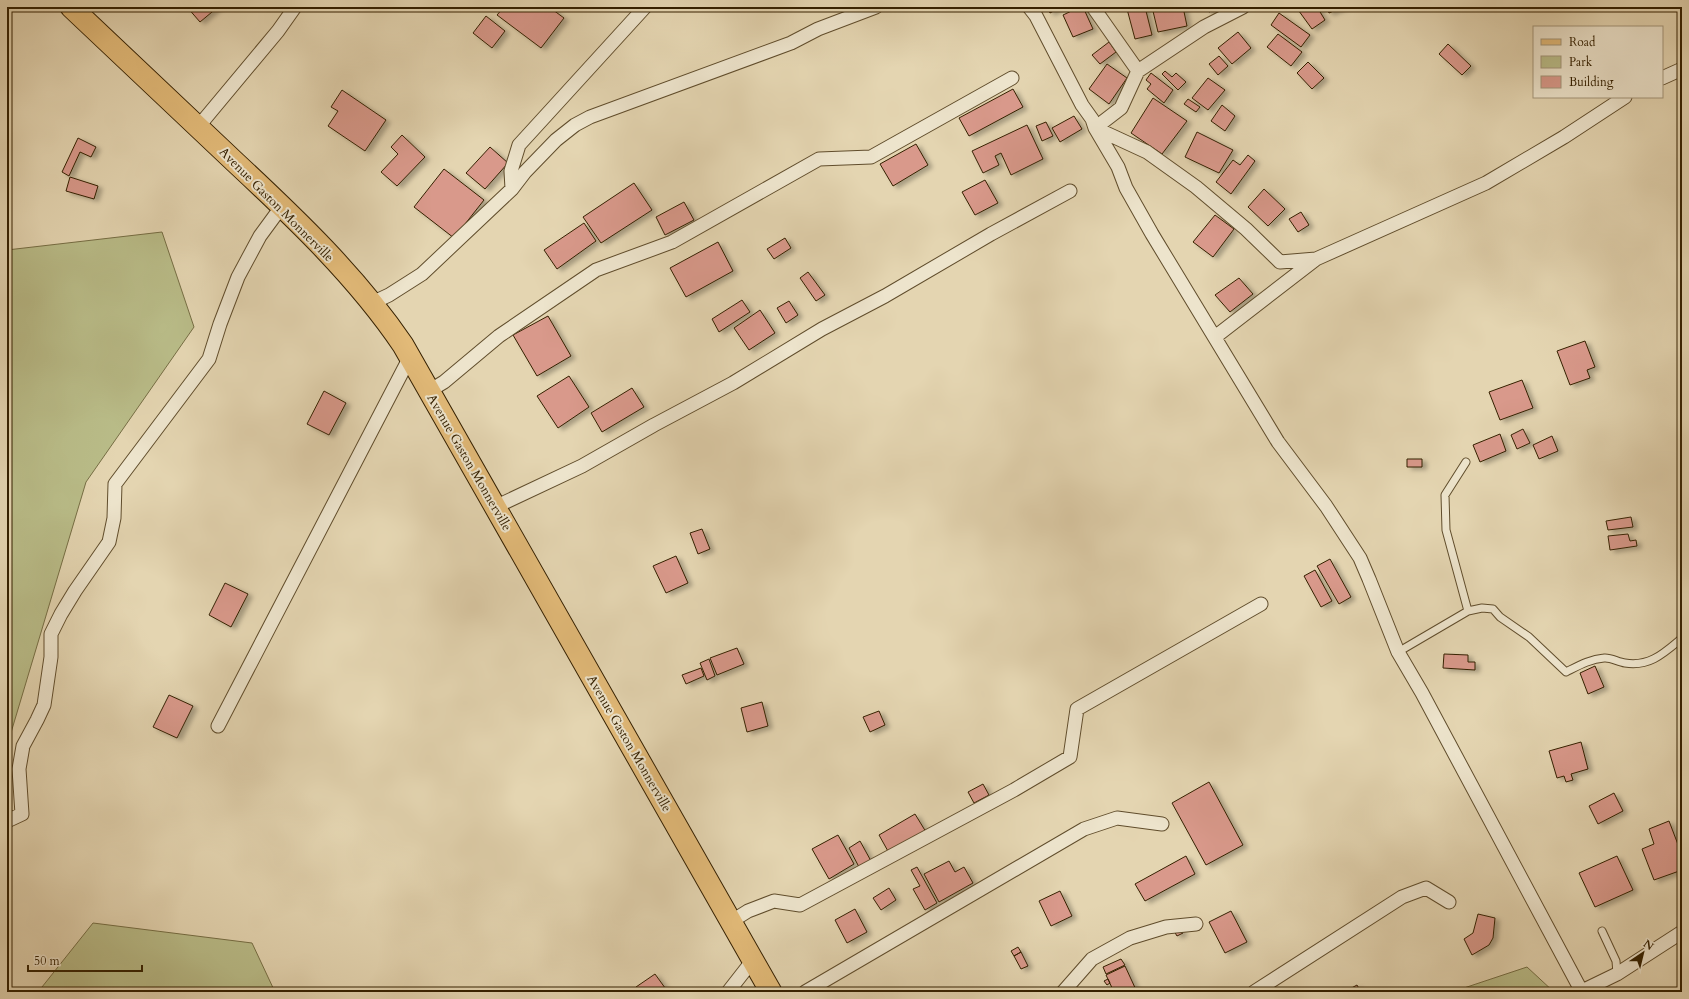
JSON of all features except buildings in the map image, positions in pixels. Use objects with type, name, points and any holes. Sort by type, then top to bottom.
[{"type":"main road","name":"Avenue Gaston Monnerville","points":[[71,7],[282,206],[341,268],[388,323],[410,357],[771,992]]},
{"type":"street","points":[[198,127],[278,31],[295,7]]},
{"type":"street","points":[[512,189],[510,171],[519,145],[645,7]]},
{"type":"street","points":[[372,303],[389,295],[422,274],[512,189],[525,172],[556,140],[575,125],[590,117],[786,45],[818,29],[876,7]]},
{"type":"street","points":[[1029,7],[1036,16],[1082,105],[1092,119],[1095,128],[1152,234],[1278,442],[1326,506],[1360,558],[1398,652],[1422,693],[1582,991],[1617,974],[1682,932]]},
{"type":"street","points":[[1093,7],[1138,71]]},
{"type":"street","points":[[1095,128],[1121,108],[1138,71],[1204,27],[1243,7]]},
{"type":"street","points":[[1663,78],[1682,69]]},
{"type":"street","points":[[429,392],[444,382],[499,336],[596,270],[672,242],[819,159],[871,157],[1012,78]]},
{"type":"street","points":[[1215,337],[1316,259],[1486,183],[1623,98]]},
{"type":"street","points":[[1095,128],[1147,152],[1196,186],[1246,229],[1280,262],[1316,259]]},
{"type":"street","points":[[495,507],[582,466],[739,379],[822,329],[885,296],[991,234],[1070,191]]},
{"type":"street","points":[[7,821],[22,814],[19,769],[23,746],[38,720],[44,705],[51,657],[51,634],[75,591],[109,542],[114,518],[115,484],[209,360],[220,324],[238,277],[260,236],[282,206]]},
{"type":"street","points":[[218,726],[410,357]]},
{"type":"street","points":[[732,921],[748,911],[774,901],[800,905],[1014,790],[1070,757],[1077,709],[1261,604]]},
{"type":"street","points":[[805,992],[1084,829],[1117,818],[1162,824]]},
{"type":"street","points":[[1254,992],[1402,897],[1426,888],[1449,902]]},
{"type":"street","points":[[1063,992],[1092,959],[1130,938],[1166,927],[1196,924]]},
{"type":"street","points":[[728,992],[753,960]]},
{"type":"lane","points":[[1466,462],[1445,495],[1446,530],[1468,611]]},
{"type":"lane","points":[[1398,652],[1468,611],[1482,608],[1493,609],[1500,617],[1529,637],[1566,672],[1590,661],[1606,657],[1622,663],[1635,665],[1651,662],[1665,653],[1682,638]]},
{"type":"lane","points":[[1602,931],[1616,961],[1617,974]]},
{"type":"green space","points":[[162,232],[194,327],[86,482],[7,746],[7,250]]},
{"type":"green space","points":[[93,923],[252,943],[275,992],[38,992]]},
{"type":"green space","points":[[1527,967],[1554,992],[1452,992]]}]
